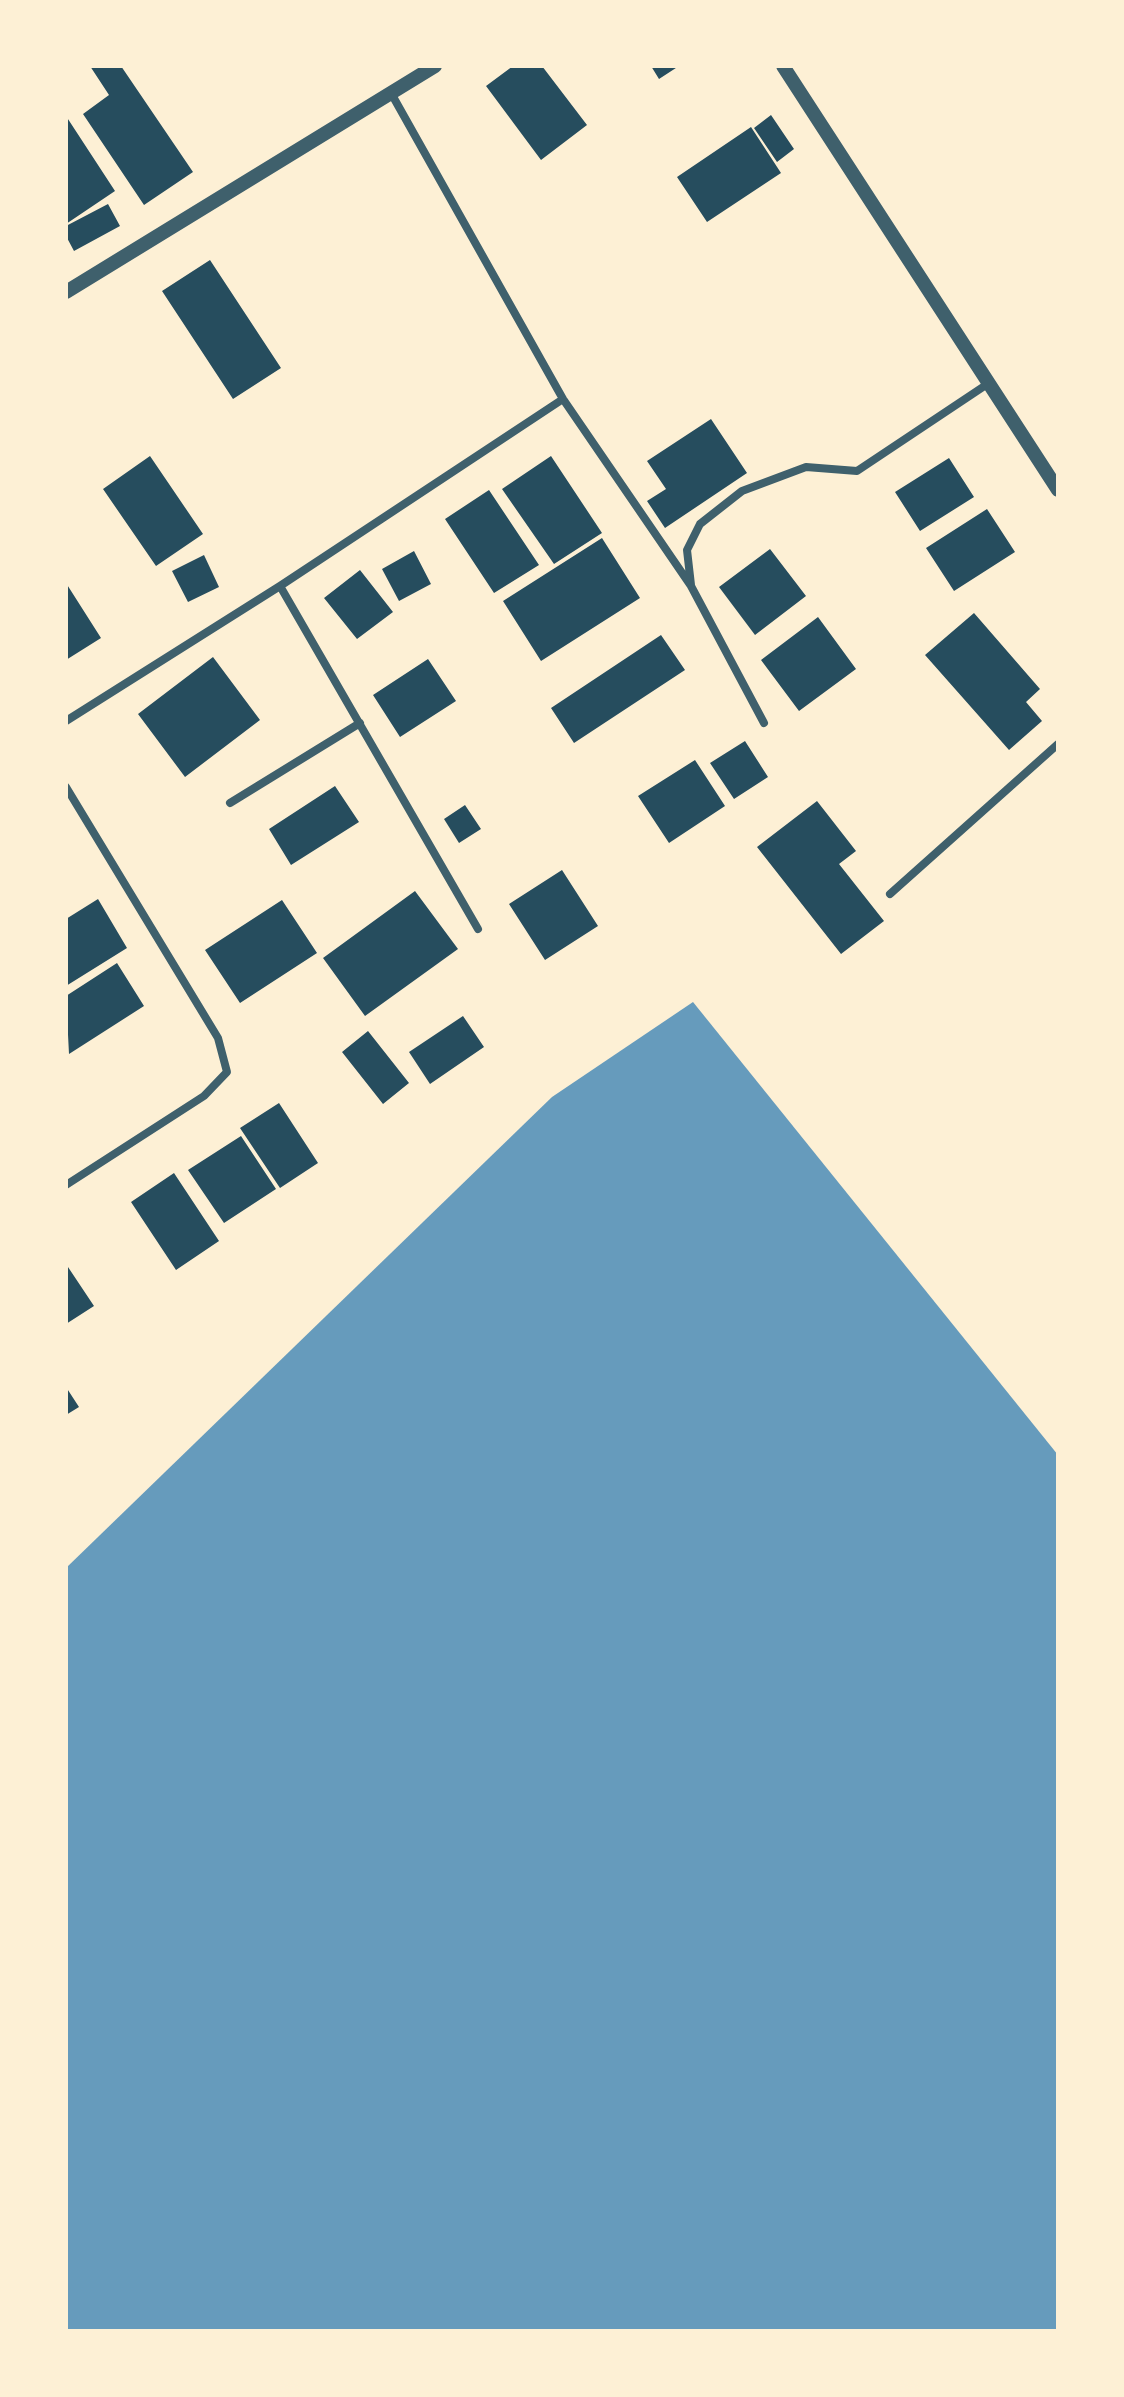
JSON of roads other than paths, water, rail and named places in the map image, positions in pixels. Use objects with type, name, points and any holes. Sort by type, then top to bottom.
[{"type":"street","points":[[66,292],[435,66]]},
{"type":"street","points":[[783,66],[1058,490]]},
{"type":"street","points":[[391,93],[563,399],[691,586],[764,723]]},
{"type":"street","points":[[691,586],[687,550],[700,524],[742,491],[806,467],[857,471],[989,383]]},
{"type":"street","points":[[66,721],[280,586],[563,399]]},
{"type":"street","points":[[280,586],[478,929]]},
{"type":"street","points":[[230,803],[360,723]]},
{"type":"street","points":[[890,894],[1058,744]]},
{"type":"street","points":[[66,787],[218,1038],[227,1072],[204,1096],[66,1185]]},
{"type":"water","points":[[693,1002],[1058,1455],[1058,2331],[66,2331],[66,1568],[552,1097]]}]
